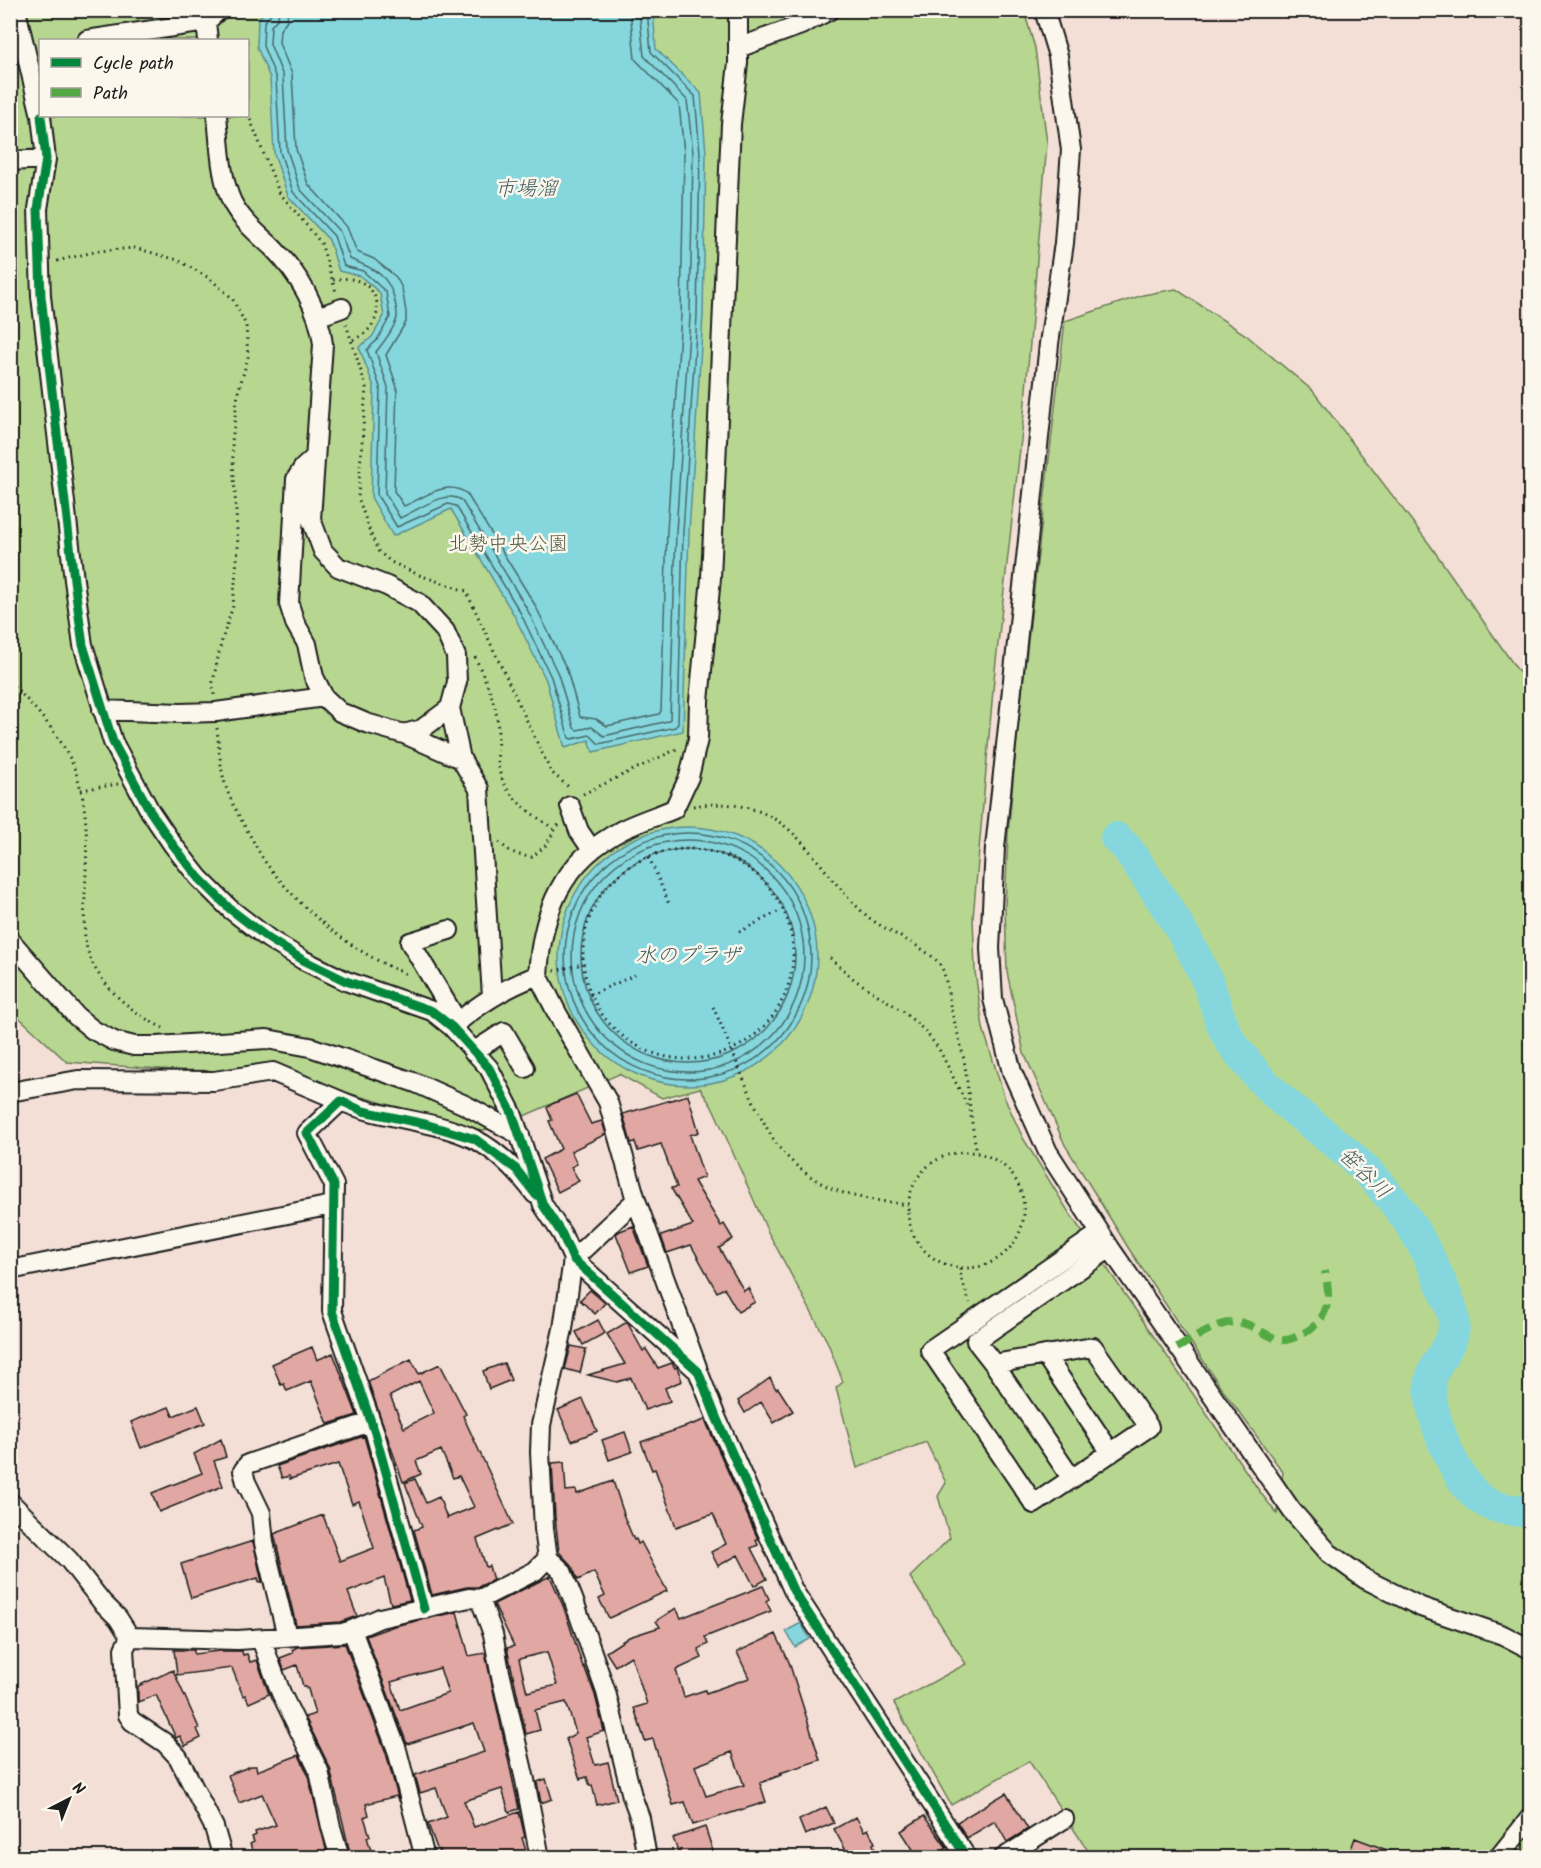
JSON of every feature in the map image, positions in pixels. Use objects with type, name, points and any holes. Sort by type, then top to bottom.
[{"type":"street","points":[[16,10],[33,49],[39,98]]},
{"type":"street","points":[[736,10],[738,48],[731,124],[711,578],[699,700],[698,739],[689,777],[674,809],[622,830],[592,850],[566,876],[553,898],[543,932],[538,975],[608,1102],[636,1200],[698,1371],[793,1590],[967,1857]]},
{"type":"street","points":[[738,48],[801,25],[830,10]]},
{"type":"street","points":[[1044,10],[1058,56],[1071,150],[1064,243],[1049,344],[997,836],[990,948],[993,999],[1012,1072],[1048,1152],[1100,1233],[1292,1511],[1329,1553],[1365,1579],[1421,1607],[1503,1635],[1530,1649]]},
{"type":"street","points":[[95,39],[211,24]]},
{"type":"street","points":[[41,117],[46,159],[38,209],[39,266],[74,580],[83,645],[113,742],[150,811],[173,845],[199,878],[230,909],[269,939],[303,960],[346,981],[432,1011],[452,1027],[489,1068],[512,1113],[543,1205]]},
{"type":"street","points":[[217,117],[226,183],[232,203],[247,223],[295,274],[312,304],[321,328],[323,344],[311,519],[322,551],[338,567],[387,586],[419,603],[445,631],[456,656],[457,682],[450,708],[462,759],[479,789],[492,997]]},
{"type":"street","points":[[10,161],[46,159]]},
{"type":"street","points":[[317,317],[342,308]]},
{"type":"street","points":[[315,457],[303,468],[296,479],[289,604],[295,623],[307,644],[314,677],[324,697],[340,712],[366,723],[404,734],[462,759]]},
{"type":"street","points":[[102,710],[216,712],[324,697]]},
{"type":"street","points":[[404,734],[422,729],[450,708]]},
{"type":"street","points":[[575,801],[579,831],[592,850]]},
{"type":"street","points":[[449,930],[410,942],[453,1014],[452,1027]]},
{"type":"street","points":[[10,940],[76,1016],[93,1030],[114,1041],[134,1046],[157,1046],[191,1042],[267,1040],[310,1047],[416,1083],[465,1105],[520,1135]]},
{"type":"street","points":[[452,1027],[478,1005],[510,986],[538,975]]},
{"type":"street","points":[[473,1052],[504,1032],[525,1068]]},
{"type":"street","points":[[10,1092],[78,1080],[214,1081],[273,1072],[363,1111],[425,1124],[474,1139],[516,1169],[562,1234],[573,1258],[698,1371]]},
{"type":"street","points":[[341,1101],[307,1133],[334,1185],[332,1311],[370,1422],[424,1609]]},
{"type":"street","points":[[636,1200],[573,1258],[563,1329],[541,1425],[540,1452],[548,1558],[562,1571],[606,1692],[632,1796],[640,1818],[647,1857]]},
{"type":"street","points":[[10,1270],[332,1205]]},
{"type":"street","points":[[994,1364],[1093,1347],[1149,1427],[1034,1504],[930,1350],[1100,1233]]},
{"type":"street","points":[[1072,1479],[976,1341],[1110,1248]]},
{"type":"street","points":[[1045,1355],[1111,1453]]},
{"type":"street","points":[[286,1636],[264,1543],[261,1513],[243,1471],[248,1464],[370,1422]]},
{"type":"street","points":[[10,1502],[69,1560],[102,1602],[118,1618],[130,1637]]},
{"type":"street","points":[[130,1637],[261,1639],[331,1634],[352,1630],[380,1618],[468,1598],[480,1599],[535,1571],[548,1558]]},
{"type":"street","points":[[480,1599],[493,1634],[540,1857]]},
{"type":"street","points":[[352,1630],[397,1750],[425,1857]]},
{"type":"street","points":[[130,1637],[124,1649],[128,1715],[165,1743],[178,1757],[214,1827],[224,1857]]},
{"type":"street","points":[[261,1639],[281,1693],[319,1771],[330,1827],[340,1857]]},
{"type":"street","points":[[1498,1857],[1530,1818]]},
{"type":"street","points":[[1002,1857],[1064,1819]]},
{"type":"path","points":[[249,117],[279,192],[321,243],[366,387],[358,497],[378,551],[391,562],[466,591],[551,772],[575,801]]},
{"type":"path","points":[[39,266],[98,250],[135,248],[178,260],[209,278],[232,298],[246,324],[248,357],[238,393],[232,442],[238,547],[233,606],[221,644],[213,682],[219,759],[226,789],[268,866],[302,904],[331,931],[387,966],[436,985]]},
{"type":"path","points":[[333,280],[350,278],[358,280],[365,283],[375,296],[377,314],[373,323],[367,331],[352,340]]},
{"type":"path","points":[[472,651],[490,691],[497,715],[500,738],[499,767],[502,780],[521,805],[555,830]]},
{"type":"path","points":[[10,682],[36,710],[61,744],[78,776],[87,844],[84,926],[88,951],[99,975],[120,999],[153,1023],[191,1042]]},
{"type":"path","points":[[496,838],[506,849],[521,856],[532,857],[545,846],[575,801],[698,739]]},
{"type":"path","points":[[81,790],[134,781]]},
{"type":"path","points":[[674,809],[708,804],[733,804],[759,811],[786,826],[804,843],[867,916],[884,929],[929,954],[941,967],[965,1064],[969,1108],[977,1152]]},
{"type":"path","points":[[692,849],[710,851],[729,858],[762,880],[772,890],[783,909],[791,933],[791,973],[773,1016],[757,1034],[733,1050],[696,1060],[675,1060],[655,1055],[639,1046],[609,1021],[590,995],[582,964],[586,929],[592,909],[617,878],[633,865],[649,857],[668,851],[692,849]]},
{"type":"path","points":[[649,857],[669,904]]},
{"type":"path","points":[[739,932],[783,909]]},
{"type":"path","points":[[830,958],[878,997],[904,1012],[925,1031],[939,1049],[969,1108]]},
{"type":"path","points":[[538,975],[582,964]]},
{"type":"path","points":[[590,995],[636,975]]},
{"type":"path","points":[[713,1007],[773,1139],[805,1173],[832,1188],[864,1198],[908,1205]]},
{"type":"path","points":[[957,1152],[977,1152],[995,1159],[1010,1172],[1021,1189],[1025,1208],[1022,1227],[1014,1244],[1001,1258],[984,1266],[960,1268],[946,1265],[929,1256],[917,1241],[910,1223],[908,1205],[913,1186],[923,1170],[939,1158],[957,1152]]},
{"type":"path","points":[[960,1268],[961,1278],[972,1308]]},
{"type":"green space","name":"北勢中央公園","points":[[10,11],[1024,11],[1035,48],[1047,143],[1024,413],[994,679],[973,918],[975,971],[983,1028],[1005,1099],[1023,1138],[1068,1211],[1277,1514],[1283,1472],[1220,1386],[1129,1249],[1065,1145],[1024,1053],[1007,972],[1005,907],[1008,835],[1018,727],[1065,321],[1143,295],[1176,289],[1246,335],[1313,391],[1430,545],[1530,688],[1530,1857],[1092,1857],[1029,1761],[951,1805],[894,1703],[966,1664],[910,1577],[950,1538],[938,1496],[946,1483],[926,1442],[857,1468],[836,1388],[843,1382],[828,1343],[767,1230],[714,1110],[700,1088],[662,1098],[619,1074],[524,1116],[482,1131],[348,1093],[212,1073],[67,1062],[11,1010]]},
{"type":"water","name":"市場溜","points":[[269,10],[653,11],[656,49],[701,93],[706,153],[703,316],[689,532],[683,731],[593,752],[589,740],[565,748],[546,680],[514,615],[451,509],[393,536],[371,497],[374,387],[359,347],[372,337],[384,316],[380,293],[360,276],[339,271],[329,240],[288,196],[274,153],[270,78],[257,47],[258,18]]},
{"type":"water","name":"水のプラザ","points":[[675,827],[701,827],[738,836],[760,848],[780,864],[796,884],[808,906],[815,931],[817,956],[815,981],[808,1006],[796,1028],[780,1048],[760,1064],[738,1076],[701,1085],[675,1085],[638,1076],[616,1064],[596,1048],[580,1028],[568,1006],[559,969],[559,943],[568,906],[580,884],[596,864],[616,848],[638,836]]},
{"type":"water","points":[[801,1623],[810,1639],[795,1647],[786,1631]]},
{"type":"building","points":[[576,1094],[591,1124],[602,1121],[606,1134],[571,1151],[577,1164],[571,1167],[579,1181],[558,1192],[542,1159],[561,1149],[549,1121],[552,1120],[547,1108]]},
{"type":"building","points":[[688,1095],[699,1132],[690,1135],[704,1177],[694,1181],[721,1226],[724,1224],[733,1239],[719,1248],[744,1291],[748,1288],[755,1302],[738,1312],[724,1288],[717,1292],[691,1245],[667,1253],[661,1236],[693,1225],[671,1188],[677,1187],[661,1144],[638,1151],[635,1142],[631,1143],[623,1114]]},
{"type":"building","points":[[633,1226],[648,1266],[631,1272],[616,1234]]},
{"type":"building","points":[[590,1290],[605,1303],[595,1314],[580,1300]]},
{"type":"building","points":[[598,1320],[605,1333],[583,1345],[576,1332]]},
{"type":"building","points":[[627,1322],[643,1351],[646,1349],[658,1368],[672,1363],[675,1368],[677,1367],[682,1381],[665,1388],[670,1401],[645,1410],[631,1378],[617,1382],[588,1375],[625,1364],[607,1334]]},
{"type":"building","points":[[571,1346],[586,1349],[580,1373],[565,1369]]},
{"type":"building","points":[[312,1347],[317,1360],[333,1353],[357,1415],[328,1424],[311,1381],[287,1391],[284,1384],[281,1385],[272,1364]]},
{"type":"building","points":[[411,1359],[419,1374],[440,1364],[466,1414],[463,1416],[513,1524],[477,1539],[493,1580],[478,1587],[467,1587],[432,1595],[414,1530],[422,1527],[405,1483],[415,1479],[426,1503],[439,1497],[447,1518],[474,1507],[459,1476],[453,1478],[441,1450],[416,1461],[421,1474],[403,1482],[368,1381]],"holes":[[[419,1381],[434,1413],[404,1428],[390,1396]]]},
{"type":"building","points":[[504,1363],[511,1380],[489,1389],[483,1371]]},
{"type":"building","points":[[770,1378],[793,1411],[774,1423],[761,1402],[745,1413],[738,1401]]},
{"type":"building","points":[[583,1399],[597,1431],[572,1441],[558,1410]]},
{"type":"building","points":[[198,1406],[205,1423],[141,1448],[131,1422],[169,1407],[173,1416]]},
{"type":"building","points":[[705,1420],[758,1539],[756,1540],[758,1545],[751,1548],[767,1579],[754,1586],[738,1555],[718,1566],[711,1552],[726,1544],[713,1514],[676,1527],[655,1469],[652,1470],[641,1442]]},
{"type":"building","points":[[625,1432],[632,1452],[609,1460],[602,1440]]},
{"type":"building","points":[[364,1436],[410,1600],[391,1604],[384,1578],[348,1592],[357,1616],[340,1622],[296,1625],[274,1534],[323,1515],[340,1561],[374,1548],[359,1501],[352,1504],[338,1464],[290,1479],[289,1476],[282,1478],[277,1466]]},
{"type":"building","points":[[221,1439],[226,1457],[214,1461],[223,1486],[159,1512],[152,1493],[202,1473],[194,1454]]},
{"type":"building","points":[[564,1462],[566,1491],[576,1490],[577,1494],[613,1481],[634,1540],[636,1539],[638,1544],[641,1542],[667,1591],[609,1618],[599,1599],[605,1596],[594,1572],[578,1580],[572,1566],[559,1552],[552,1463]]},
{"type":"building","points":[[253,1541],[262,1582],[259,1582],[258,1578],[191,1598],[181,1564]]},
{"type":"building","points":[[550,1576],[595,1695],[604,1731],[586,1737],[595,1765],[608,1762],[617,1800],[597,1805],[592,1785],[590,1786],[587,1777],[580,1779],[566,1739],[576,1733],[566,1702],[535,1710],[540,1730],[526,1734],[507,1648],[514,1646],[494,1604]],"holes":[[[547,1652],[557,1685],[527,1692],[519,1659]]]},
{"type":"building","points":[[763,1586],[771,1611],[705,1637],[708,1644],[698,1649],[702,1658],[676,1670],[684,1697],[705,1690],[706,1693],[749,1678],[737,1652],[776,1634],[789,1662],[820,1760],[780,1773],[781,1775],[760,1783],[766,1802],[693,1825],[685,1802],[673,1805],[653,1739],[645,1741],[634,1708],[647,1704],[631,1656],[615,1666],[606,1652],[629,1637],[660,1627],[656,1621],[676,1608],[681,1618]],"holes":[[[732,1752],[744,1785],[706,1796],[695,1766]]]},
{"type":"building","points":[[457,1612],[469,1656],[485,1653],[519,1809],[509,1812],[502,1789],[464,1801],[474,1827],[519,1812],[525,1837],[522,1838],[527,1854],[518,1857],[481,1857],[479,1853],[466,1857],[443,1857],[440,1850],[438,1851],[428,1824],[447,1817],[436,1788],[420,1793],[415,1775],[484,1752],[474,1723],[407,1744],[366,1636],[394,1626]],"holes":[[[440,1668],[448,1693],[400,1710],[391,1682]]]},
{"type":"building","points":[[345,1644],[386,1753],[399,1801],[396,1796],[366,1804],[369,1815],[364,1817],[373,1857],[351,1857],[330,1768],[305,1717],[315,1714],[308,1689],[303,1686],[297,1665],[284,1670],[280,1658],[293,1653],[292,1650],[297,1647]]},
{"type":"building","points":[[174,1650],[194,1650],[194,1654],[242,1651],[243,1655],[247,1654],[250,1662],[257,1660],[269,1694],[249,1703],[245,1695],[243,1696],[232,1668],[177,1675]]},
{"type":"building","points":[[173,1670],[199,1728],[197,1729],[201,1738],[185,1746],[180,1736],[176,1738],[156,1695],[138,1702],[138,1686]]},
{"type":"building","points":[[299,1755],[308,1775],[328,1857],[255,1857],[250,1844],[254,1842],[252,1837],[256,1835],[255,1832],[276,1825],[262,1794],[239,1803],[228,1775],[251,1766],[256,1766],[257,1771]]},
{"type":"building","points":[[546,1779],[552,1799],[541,1803],[537,1782]]},
{"type":"building","points":[[1006,1793],[1028,1829],[1007,1842],[995,1821],[967,1838],[957,1822]]},
{"type":"building","points":[[826,1807],[834,1823],[805,1835],[799,1820]]},
{"type":"building","points":[[924,1816],[947,1848],[941,1852],[945,1857],[918,1857],[901,1831]]},
{"type":"building","points":[[856,1817],[864,1831],[868,1829],[875,1843],[873,1844],[876,1853],[867,1857],[863,1857],[860,1851],[849,1856],[834,1829]]},
{"type":"building","points":[[705,1827],[714,1854],[704,1857],[680,1857],[673,1838]]},
{"type":"building","points":[[1355,1838],[1403,1856],[1403,1857],[1348,1857]]},
{"type":"waterway","name":"笹谷川","points":[[1116,838],[1127,848],[1179,927],[1205,976],[1224,1030],[1237,1050],[1276,1094],[1362,1166],[1392,1198],[1417,1234],[1448,1299],[1454,1319],[1451,1340],[1431,1379],[1433,1408],[1444,1443],[1460,1475],[1479,1498],[1503,1509],[1530,1511]]},
{"type":"marked path","points":[[1177,1348],[1210,1329],[1232,1322],[1244,1323],[1280,1340],[1302,1334],[1318,1322],[1326,1307],[1328,1290],[1325,1271]]},
{"type":"cycle path","points":[[41,117],[46,159],[38,209],[41,296],[83,645],[113,742],[150,811],[173,845],[199,878],[230,909],[269,939],[303,960],[346,981],[432,1011],[452,1027],[489,1068],[512,1113],[543,1205],[562,1234],[573,1259],[698,1371],[793,1590],[967,1858]]},
{"type":"cycle path","points":[[424,1609],[375,1433],[332,1311],[334,1185],[307,1133],[341,1101],[363,1111],[425,1124],[475,1139],[516,1169],[536,1195]]}]
